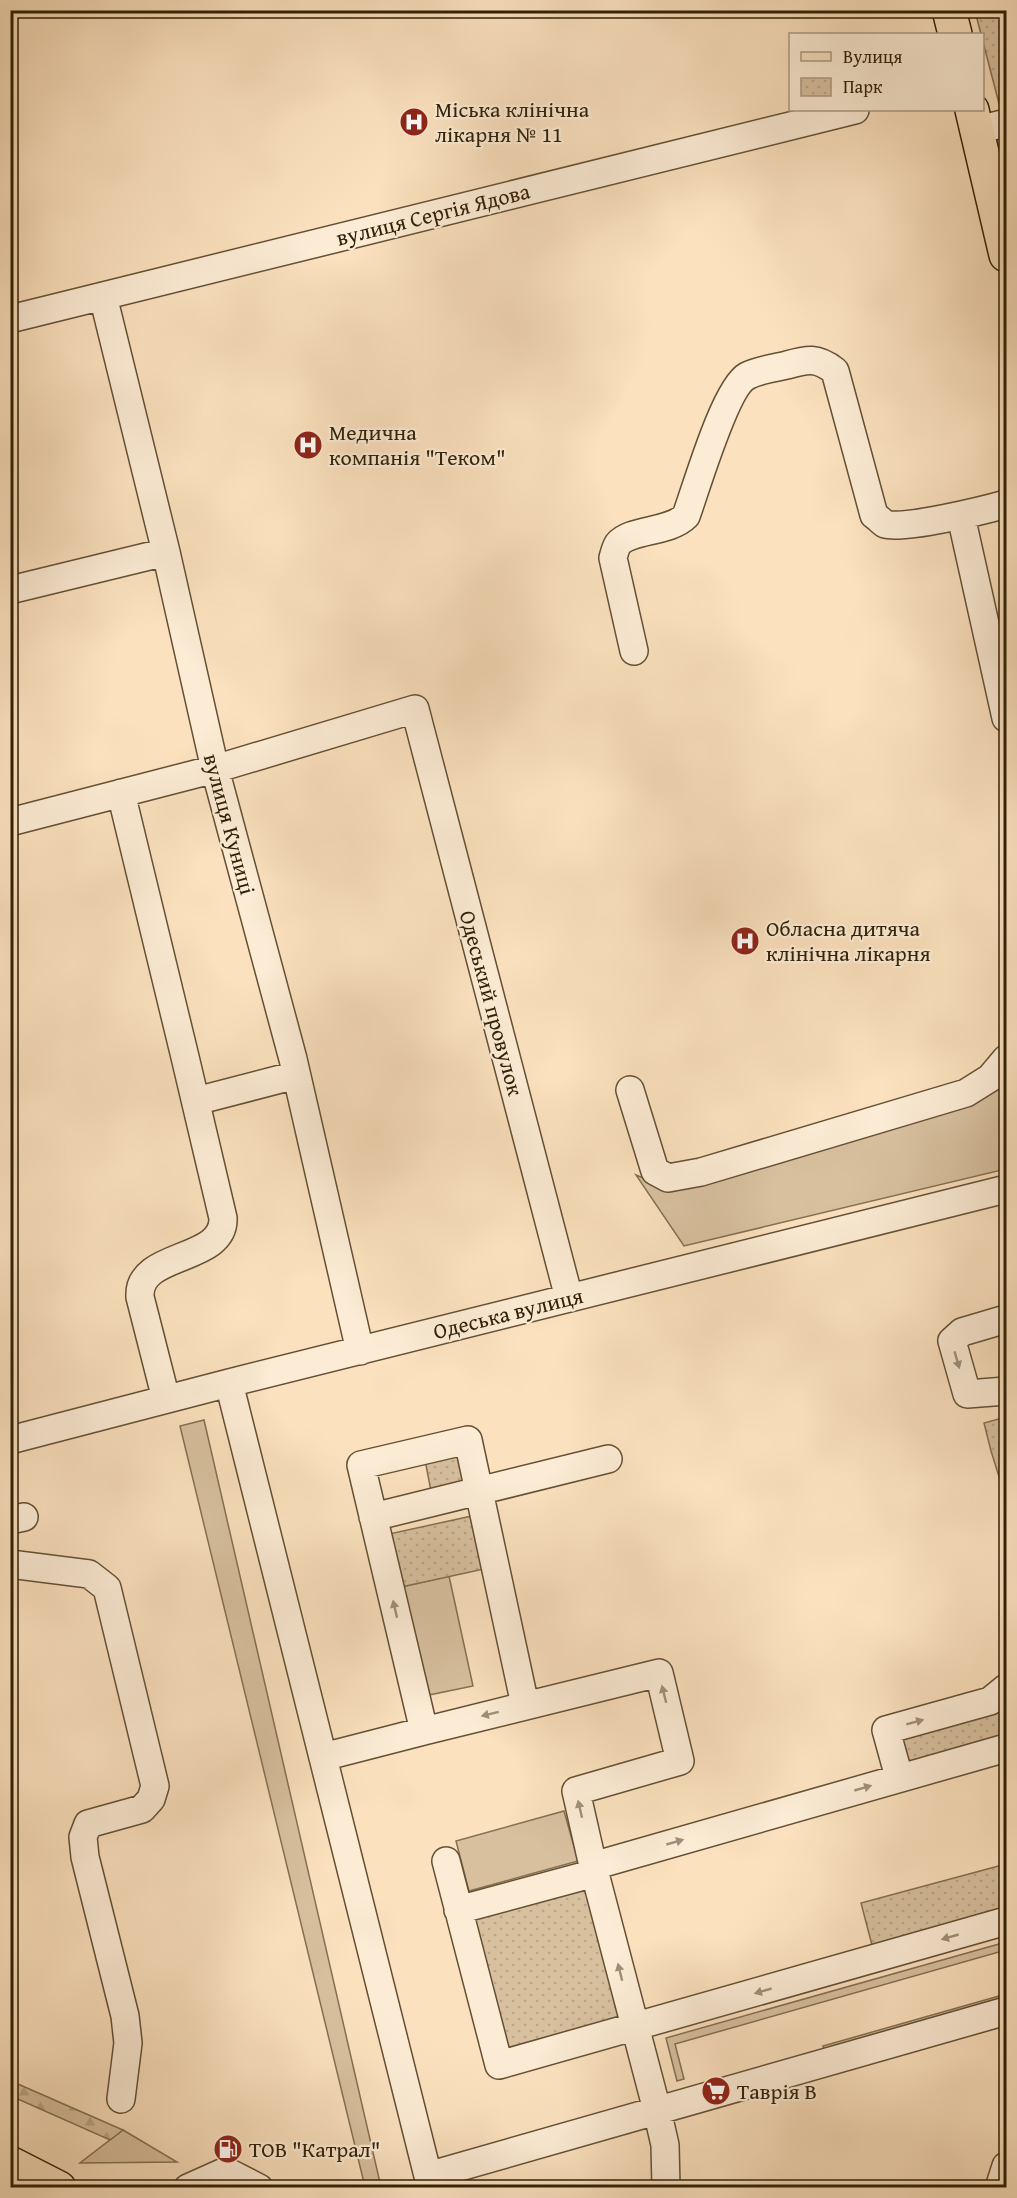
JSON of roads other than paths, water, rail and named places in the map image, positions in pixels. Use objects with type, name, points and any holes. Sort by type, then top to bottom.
[{"type":"main road","points":[[949,10],[955,33]]},
{"type":"main road","points":[[985,121],[1006,255]]},
{"type":"main road","points":[[10,2163],[59,2187]]},
{"type":"street","name":"вулиця Сергія Ядова","points":[[10,319],[851,111]]},
{"type":"street","name":"вулиця Куниці","points":[[103,296],[166,552],[215,769],[296,1076],[360,1351]]},
{"type":"street","points":[[634,651],[613,558],[618,544],[627,538],[678,524],[686,516],[720,419],[737,387],[746,376],[806,360],[823,361],[835,371],[874,515],[885,524],[961,516],[1006,504]]},
{"type":"street","points":[[961,516],[1006,718]]},
{"type":"street","points":[[10,590],[166,552]]},
{"type":"street","name":"Одеський провулок","points":[[215,769],[415,709],[569,1298]]},
{"type":"street","points":[[10,822],[215,769]]},
{"type":"street","points":[[121,793],[223,1225],[215,1239],[151,1272],[142,1280],[140,1297],[166,1399]]},
{"type":"street","points":[[630,1090],[655,1171],[668,1178],[701,1172],[966,1093],[990,1078],[1006,1059]]},
{"type":"street","points":[[195,1101],[296,1076]]},
{"type":"street","name":"Одеська вулиця","points":[[10,1440],[1006,1189]]},
{"type":"street","points":[[1006,1319],[962,1332],[952,1341],[967,1394],[1006,1391]]},
{"type":"street","points":[[229,1383],[429,2176],[1006,2011]]},
{"type":"street","points":[[424,1731],[361,1465],[468,1440],[525,1705]]},
{"type":"street","points":[[373,1517],[608,1459]]},
{"type":"street","points":[[10,1564],[89,1574],[107,1588],[155,1786],[151,1799],[142,1809],[88,1824],[82,1837],[125,2016],[128,2043],[121,2099]]},
{"type":"street","points":[[322,1756],[659,1673],[680,1761],[576,1791],[665,2145],[666,2187]]},
{"type":"street","points":[[899,1777],[886,1730],[990,1701],[1006,1688]]},
{"type":"street","points":[[459,1910],[899,1777],[1006,1748]]},
{"type":"street","points":[[446,1861],[499,2066],[1006,1921]]},
{"type":"street","points":[[999,2187],[1006,2166]]},
{"type":"street","points":[[188,2187],[226,2171],[259,2187]]},
{"type":"place","name":"Міська клінічна лікарня № 11","points":[[414,122]]},
{"type":"place","name":"Медична компанія \"Теком\"","points":[[308,445]]},
{"type":"place","name":"Обласна дитяча клінічна лікарня","points":[[745,941]]},
{"type":"place","name":"Таврія В","points":[[716,2091]]},
{"type":"place","name":"ТОВ \"Катрал\"","points":[[228,2149]]}]
